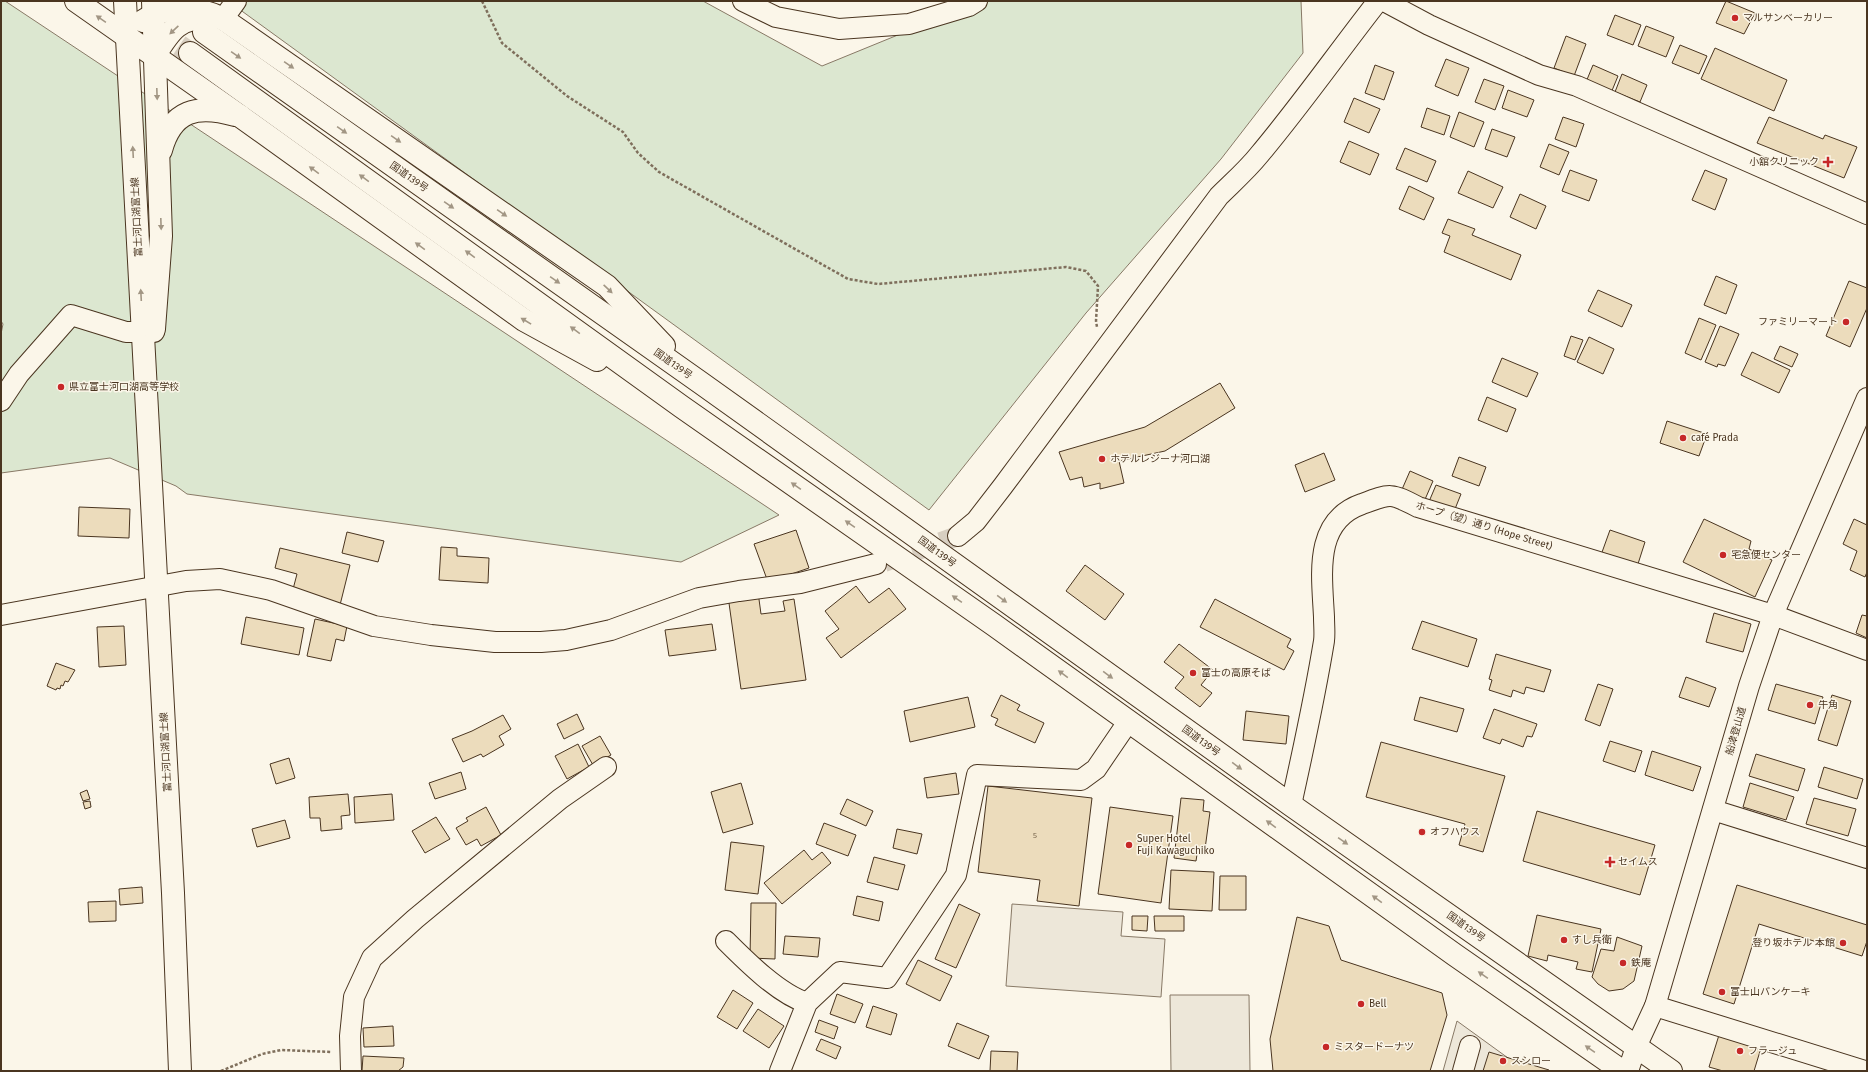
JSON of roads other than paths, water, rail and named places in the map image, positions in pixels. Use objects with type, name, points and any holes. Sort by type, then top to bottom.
[{"type":"main road","points":[[76,1],[155,55],[524,320],[682,407]]},
{"type":"main road","name":"富士河口湖富士線","points":[[125,1],[149,332],[148,432],[173,893],[180,1071]]},
{"type":"main road","points":[[198,1],[607,286],[701,383]]},
{"type":"main road","points":[[127,37],[136,24],[154,7],[194,8],[211,13],[223,19]]},
{"type":"main road","name":"富士河口湖富士線","points":[[149,332],[161,236],[154,7]]},
{"type":"main road","points":[[155,55],[163,42],[180,24],[194,17],[212,17],[223,19]]},
{"type":"main road","name":"国道139号","points":[[204,32],[701,383],[1291,805],[1671,1071]]},
{"type":"main road","points":[[190,53],[682,407],[994,625],[1455,955],[1622,1071]]},
{"type":"main road","points":[[159,157],[165,136],[183,115],[196,111],[216,110],[240,116]]},
{"type":"street","points":[[223,19],[236,1]]},
{"type":"street","points":[[743,1],[776,17],[839,29],[909,24],[969,6],[977,1]]},
{"type":"street","points":[[958,536],[976,522],[1219,196],[1258,157],[1378,1]]},
{"type":"street","points":[[1384,1],[1429,25],[1539,75],[1577,86],[1867,214]]},
{"type":"street","points":[[1,401],[19,374],[71,315],[126,332],[149,332]]},
{"type":"street","name":"船津登山道","points":[[1628,1071],[1636,1047],[1655,1006],[1749,686],[1773,615],[1867,398]]},
{"type":"street","name":"ホープ（望）通り (Hope Street)","points":[[1291,805],[1324,639],[1322,565],[1328,534],[1340,515],[1355,506],[1380,497],[1396,496],[1418,507],[1773,615],[1867,650]]},
{"type":"street","points":[[1,616],[186,581],[220,579],[271,590],[374,626],[431,635],[495,642],[541,642],[566,640],[611,630],[699,598],[800,583],[876,564]]},
{"type":"street","points":[[780,1071],[807,1003],[840,972],[887,978],[956,876],[977,775],[1081,780],[1096,769],[1128,722]]},
{"type":"street","points":[[351,1062],[350,1036],[354,997],[372,958],[415,919],[560,799],[606,767]]},
{"type":"street","points":[[1713,810],[1867,858]]},
{"type":"street","points":[[726,941],[752,967],[796,1000],[807,1003]]},
{"type":"street","points":[[1655,1006],[1865,1071]]},
{"type":"street","points":[[1463,1071],[1470,1046]]},
{"type":"tunnel","points":[[152,27],[190,53]]},
{"type":"tunnel","points":[[884,562],[958,536]]},
{"type":"place","name":"マルサンベーカリー","points":[[1735,18]]},
{"type":"place","name":"小舘クリニック","points":[[1828,162]]},
{"type":"place","name":"ファミリーマート","points":[[1846,322]]},
{"type":"place","name":"県立富士河口湖高等学校","points":[[61,387]]},
{"type":"place","name":"café Prada","points":[[1683,438]]},
{"type":"place","name":"ホテルレジーナ河口湖","points":[[1102,459]]},
{"type":"place","name":"宅急便センター","points":[[1723,555]]},
{"type":"place","name":"富士の高原そば","points":[[1193,673]]},
{"type":"place","name":"牛角","points":[[1810,705]]},
{"type":"place","name":"オフハウス","points":[[1422,832]]},
{"type":"place","name":"Super Hotel Fuji Kawaguchiko","points":[[1129,845]]},
{"type":"place","name":"セイムス","points":[[1610,862]]},
{"type":"place","name":"すし兵衛","points":[[1564,940]]},
{"type":"place","name":"登り坂ホテル 本館","points":[[1843,943]]},
{"type":"place","name":"鉄庵","points":[[1623,963]]},
{"type":"place","name":"富士山パンケーキ","points":[[1722,992]]},
{"type":"place","name":"Bell","points":[[1361,1004]]},
{"type":"place","name":"ミスタードーナツ","points":[[1326,1047]]},
{"type":"place","name":"フラージュ","points":[[1740,1051]]},
{"type":"place","name":"スシロー","points":[[1503,1061]]}]
